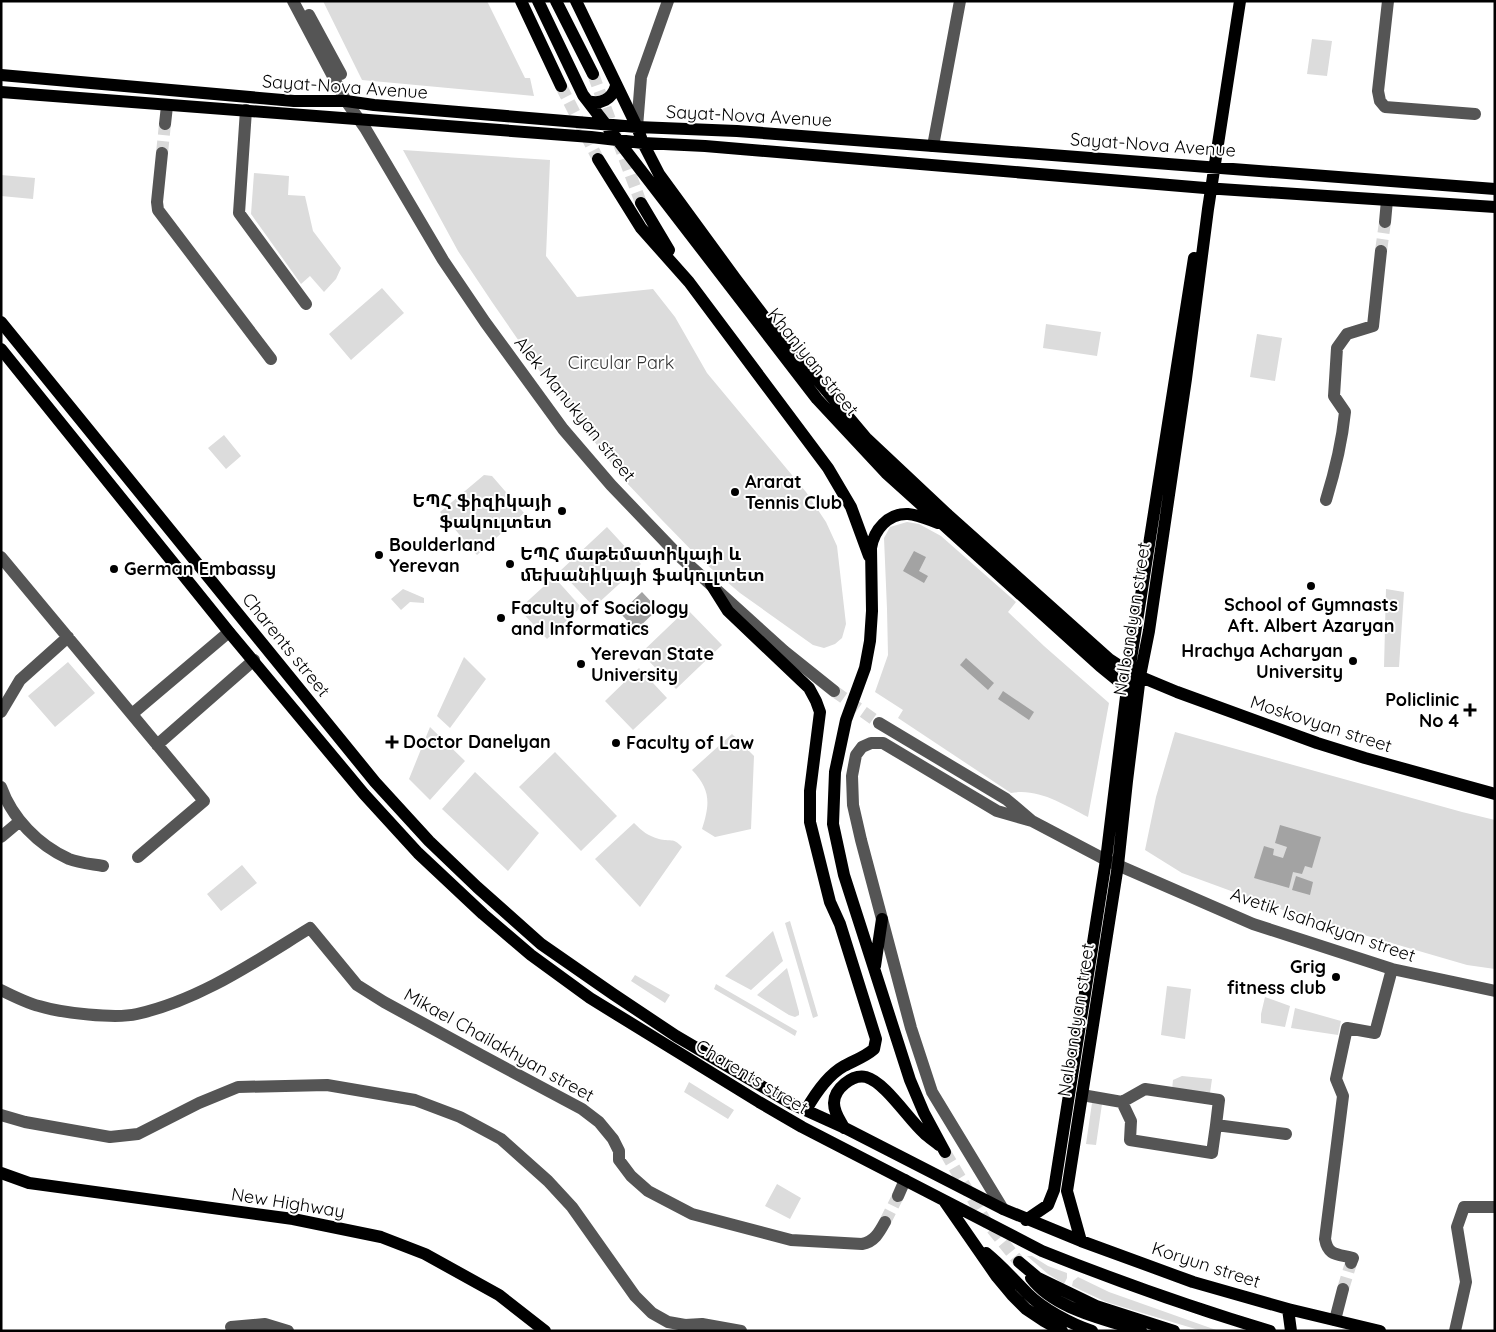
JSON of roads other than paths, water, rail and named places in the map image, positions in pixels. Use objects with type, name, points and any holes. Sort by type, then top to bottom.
[{"type":"main road","points":[[521,1],[561,86]]},
{"type":"main road","name":"Khanjyan street","points":[[538,1],[575,80],[604,124],[817,399],[886,473],[1100,666],[1128,688]]},
{"type":"main road","points":[[556,1],[593,74]]},
{"type":"main road","name":"Khanjyan street","points":[[576,1],[659,174],[763,315],[867,438],[948,515],[1101,652],[1135,674]]},
{"type":"main road","name":"Nalbandyan street","points":[[1212,167],[1233,1]]},
{"type":"main road","name":"Nalbandyan street","points":[[1026,1220],[1048,1205],[1054,1190],[1106,860],[1128,688],[1135,674],[1149,631],[1186,379],[1208,188],[1240,1]]},
{"type":"main road","name":"Sayat-Nova Avenue","points":[[1,74],[294,101],[351,102],[374,106],[541,120],[637,127],[706,129],[1495,189]]},
{"type":"main road","points":[[588,101],[597,103],[604,100],[613,93],[616,86]]},
{"type":"main road","name":"Sayat-Nova Avenue","points":[[1,92],[590,137],[618,141],[715,147],[1208,188],[1495,207]]},
{"type":"main road","points":[[598,160],[642,228],[689,282],[828,468],[851,507],[871,560]]},
{"type":"main road","points":[[641,203],[689,282]]},
{"type":"main road","name":"Charents street","points":[[1,322],[375,782],[477,888],[542,944],[684,1041],[771,1092],[1026,1220]]},
{"type":"main road","name":"Charents street","points":[[1,349],[229,632],[364,794],[418,853],[465,898],[531,955],[598,1003],[793,1122],[1042,1251],[1172,1299],[1270,1331]]},
{"type":"main road","points":[[845,1128],[836,1114],[834,1104],[836,1096],[846,1083],[855,1078],[866,1077],[880,1085],[924,1133],[943,1149],[924,1114],[910,1080],[844,875],[833,824],[835,772],[846,720],[865,668],[870,641],[872,611],[871,548],[875,533],[887,521],[908,514],[943,525]]},
{"type":"main road","points":[[711,584],[728,611],[809,688],[820,712],[810,791],[810,822],[829,896],[840,924],[876,1039],[874,1049],[867,1056],[842,1067],[814,1096],[806,1110]]},
{"type":"main road","name":"Nalbandyan street","points":[[1081,1241],[1067,1191],[1118,865],[1127,781],[1135,674]]},
{"type":"main road","name":"Moskovyan street","points":[[1135,674],[1176,692],[1317,743],[1495,794]]},
{"type":"main road","points":[[465,898],[474,894],[477,888]]},
{"type":"main road","points":[[874,971],[882,918]]},
{"type":"main road","points":[[840,924],[874,971]]},
{"type":"main road","name":"New Highway","points":[[1,1173],[29,1182],[293,1220],[381,1237],[425,1254],[499,1295],[545,1331]]},
{"type":"main road","points":[[944,1200],[1012,1296],[1032,1313],[1062,1331]]},
{"type":"main road","name":"Koryun street","points":[[1026,1220],[1193,1282],[1288,1309],[1380,1331]]},
{"type":"main road","points":[[974,1242],[1043,1306],[1092,1331]]},
{"type":"main road","points":[[1141,1331],[1098,1318],[1051,1297],[1035,1284],[1019,1262],[1038,1278],[1096,1306],[1174,1331]]},
{"type":"main road","points":[[1288,1309],[1291,1331]]},
{"type":"street","points":[[293,1],[351,102]]},
{"type":"street","points":[[302,1],[351,102]]},
{"type":"street","points":[[637,127],[641,77],[668,1]]},
{"type":"street","points":[[933,146],[960,1]]},
{"type":"street","points":[[1388,1],[1378,92],[1380,101],[1385,108],[1475,114]]},
{"type":"street","name":"Alek Manukyan street","points":[[351,102],[449,268],[485,322],[558,422],[587,458],[678,555],[784,651],[834,691]]},
{"type":"street","points":[[165,124],[167,106]]},
{"type":"street","points":[[246,110],[239,213],[306,304]]},
{"type":"street","points":[[162,153],[157,202],[158,210],[271,358]]},
{"type":"street","points":[[1384,222],[1387,200]]},
{"type":"street","points":[[1326,500],[1333,480],[1345,412],[1334,396],[1337,348],[1347,334],[1372,326],[1381,251]]},
{"type":"street","points":[[1,557],[204,801],[138,857]]},
{"type":"street","points":[[132,714],[229,632]]},
{"type":"street","points":[[1,712],[20,680],[68,637]]},
{"type":"street","points":[[157,745],[254,660]]},
{"type":"street","points":[[880,723],[1006,799],[1032,821]]},
{"type":"street","points":[[1003,1209],[932,1092],[912,1028],[853,805],[852,776],[856,755],[862,747],[871,743],[883,743],[997,811],[1032,821]]},
{"type":"street","points":[[1,787],[20,822],[43,843],[70,859],[103,866]]},
{"type":"street","name":"Avetik Isahakyan street","points":[[1032,821],[1106,860],[1253,924],[1392,969],[1495,991]]},
{"type":"street","points":[[1,837],[20,822]]},
{"type":"street","name":"Mikael Chailakhyan street","points":[[1,990],[38,1006],[63,1011],[102,1015],[136,1014],[172,1003],[205,988],[239,971],[310,928],[357,985],[384,1002],[582,1109],[599,1122],[613,1139],[619,1151],[619,1160],[631,1176],[648,1191],[692,1214],[791,1240],[862,1244],[867,1243],[878,1235],[885,1222]]},
{"type":"street","points":[[1351,1263],[1353,1258],[1331,1253],[1325,1239],[1343,1096],[1336,1079],[1347,1028],[1375,1033],[1392,969]]},
{"type":"street","points":[[1,1114],[25,1122],[110,1137],[138,1134],[198,1102],[238,1087],[327,1085],[416,1100],[460,1117],[501,1139],[548,1181],[572,1207],[635,1296],[652,1313],[668,1322],[685,1325],[702,1324],[741,1331]]},
{"type":"street","points":[[1082,1095],[1122,1102],[1145,1089],[1218,1100],[1212,1154],[1130,1140],[1131,1121],[1122,1102]]},
{"type":"street","points":[[1216,1125],[1286,1134]]},
{"type":"street","points":[[898,1196],[905,1180]]},
{"type":"street","points":[[1456,1331],[1466,1282],[1457,1227],[1464,1207],[1495,1207]]},
{"type":"street","points":[[1334,1320],[1344,1289]]},
{"type":"street","points":[[232,1328],[265,1324],[288,1331]]},
{"type":"tunnel","points":[[593,74],[641,203]]},
{"type":"tunnel","points":[[561,86],[598,159]]},
{"type":"tunnel","points":[[162,153],[165,124]]},
{"type":"tunnel","points":[[1381,251],[1385,222]]},
{"type":"tunnel","points":[[834,691],[879,723]]},
{"type":"tunnel","points":[[945,1152],[985,1220],[1019,1262]]},
{"type":"tunnel","points":[[885,1222],[898,1196]]},
{"type":"tunnel","points":[[1343,1289],[1351,1263]]},
{"type":"place","name":"Ararat Tennis Club","points":[[735,492]]},
{"type":"place","name":"ԵՊՀ ֆիզիկայի ֆակուլտետ","points":[[562,511]]},
{"type":"place","name":"Boulderland Yerevan","points":[[379,555]]},
{"type":"place","name":"ԵՊՀ մաթեմատիկայի և մեխանիկայի ֆակուլտետ","points":[[510,564]]},
{"type":"place","name":"German Embassy","points":[[114,569]]},
{"type":"place","name":"School of Gymnasts Aft. Albert Azaryan","points":[[1311,586]]},
{"type":"place","name":"Faculty of Sociology and Informatics","points":[[501,618]]},
{"type":"place","name":"Hrachya Acharyan University","points":[[1353,661]]},
{"type":"place","name":"Yerevan State University","points":[[581,664]]},
{"type":"place","name":"Policlinic No 4","points":[[1470,710]]},
{"type":"place","name":"Doctor Danelyan","points":[[392,742]]},
{"type":"place","name":"Faculty of Law","points":[[616,743]]},
{"type":"place","name":"Grig fitness club","points":[[1336,977]]},
{"type":"park label","name":"Circular Park","points":[[621,363]]}]
